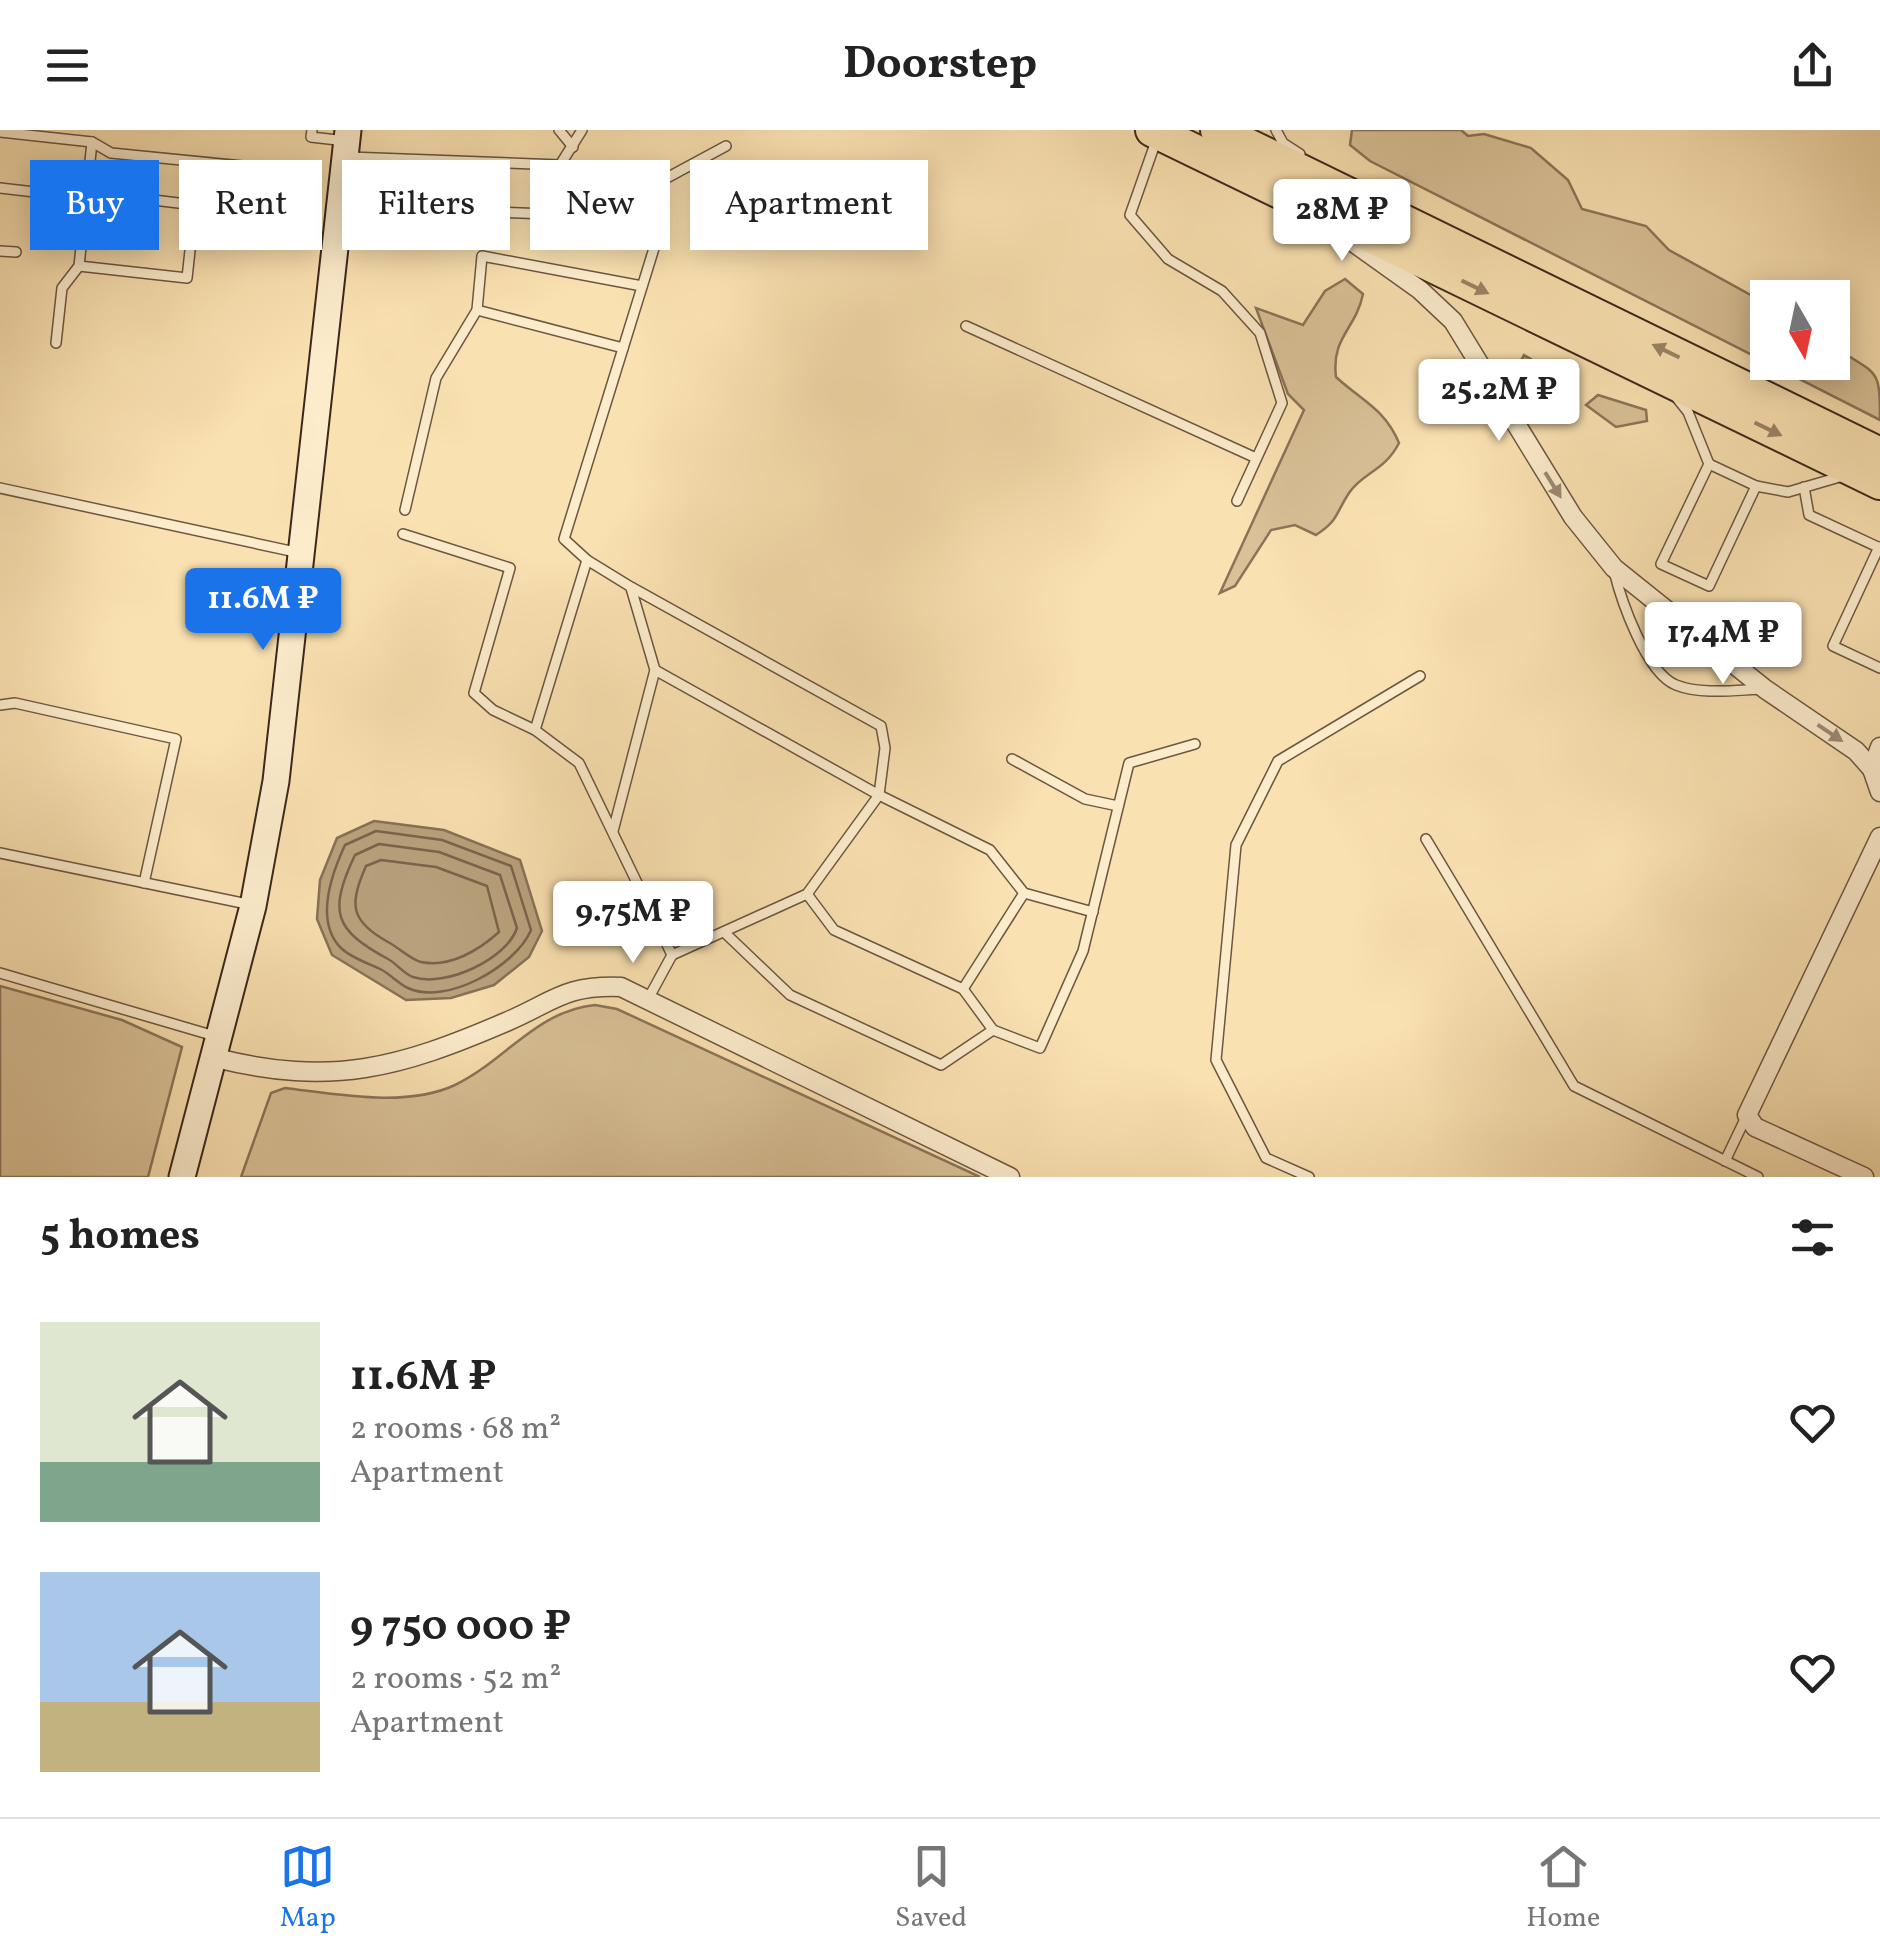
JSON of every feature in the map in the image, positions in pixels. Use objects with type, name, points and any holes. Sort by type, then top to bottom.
[{"type":"highway","points":[[1217,130],[1429,235],[1875,471]]},
{"type":"highway","points":[[1155,132],[1653,374],[1875,471]]},
{"type":"main road","points":[[182,1177],[253,906],[276,781],[342,206]]},
{"type":"street","points":[[1293,198],[1420,290],[1452,321],[1573,517],[1614,568],[1765,689],[1856,751],[1872,769],[1880,792]]},
{"type":"street","points":[[1872,769],[1880,746]]},
{"type":"street","points":[[1864,1177],[1755,1127],[1747,1114],[1880,837]]},
{"type":"street","points":[[218,1048],[264,1070],[354,1072],[402,1062],[458,1041],[512,1020],[554,995],[587,986],[621,986],[1010,1177]]},
{"type":"lane","points":[[312,130],[311,138],[347,143],[560,164],[582,130]]},
{"type":"lane","points":[[559,130],[573,146]]},
{"type":"lane","points":[[1276,130],[1283,143],[1429,235]]},
{"type":"lane","points":[[0,132],[92,142],[111,153],[184,160]]},
{"type":"lane","points":[[1155,132],[1130,215],[1168,258],[1222,291],[1260,333],[1282,403],[1238,501]]},
{"type":"lane","points":[[90,160],[92,142]]},
{"type":"lane","points":[[510,213],[572,216],[613,207],[726,146]]},
{"type":"lane","points":[[0,188],[30,190]]},
{"type":"lane","points":[[0,250],[16,252]]},
{"type":"lane","points":[[56,343],[62,288],[78,266],[80,250]]},
{"type":"lane","points":[[78,266],[187,278],[190,250]]},
{"type":"lane","points":[[647,1000],[672,955],[807,894],[879,795],[885,748],[881,726],[631,587],[587,560],[564,539],[653,250]]},
{"type":"lane","points":[[405,510],[436,378],[477,310],[482,256],[642,286]]},
{"type":"lane","points":[[477,310],[623,348]]},
{"type":"lane","points":[[966,326],[1256,458]]},
{"type":"lane","points":[[1653,374],[1688,412],[1709,464],[1756,486],[1788,492],[1875,471]]},
{"type":"lane","points":[[1709,464],[1662,564],[1677,572],[1709,586],[1756,486]]},
{"type":"lane","points":[[1701,480],[1713,486]]},
{"type":"lane","points":[[1804,487],[1809,515],[1879,547],[1832,646],[1880,668]]},
{"type":"lane","points":[[0,488],[302,553]]},
{"type":"lane","points":[[1734,496],[1748,503]]},
{"type":"lane","points":[[1693,497],[1705,502]]},
{"type":"lane","points":[[1726,512],[1740,519]]},
{"type":"lane","points":[[1686,513],[1698,518]]},
{"type":"lane","points":[[1719,528],[1733,535]]},
{"type":"lane","points":[[1678,529],[1690,535]]},
{"type":"lane","points":[[403,534],[510,568],[474,693],[493,710],[536,730],[579,763],[672,955]]},
{"type":"lane","points":[[1711,545],[1725,551]]},
{"type":"lane","points":[[1670,546],[1682,551]]},
{"type":"lane","points":[[536,730],[587,560]]},
{"type":"lane","points":[[1703,561],[1717,568]]},
{"type":"lane","points":[[1614,568],[1621,601],[1662,676],[1684,688],[1765,689]]},
{"type":"lane","points":[[613,832],[655,670],[631,587]]},
{"type":"lane","points":[[655,670],[879,795],[990,850],[1024,892],[1093,912]]},
{"type":"lane","points":[[1308,1177],[1266,1158],[1216,1060],[1236,845],[1278,761],[1420,676]]},
{"type":"lane","points":[[0,706],[15,703],[176,739],[144,883]]},
{"type":"lane","points":[[807,894],[834,930],[964,989],[993,1030],[1040,1048],[1083,950],[1128,764],[1196,744]]},
{"type":"lane","points":[[1012,759],[1085,800],[1118,806]]},
{"type":"lane","points":[[1426,839],[1574,1086],[1758,1177]]},
{"type":"lane","points":[[0,853],[253,906]]},
{"type":"lane","points":[[964,989],[1024,892]]},
{"type":"lane","points":[[724,932],[790,995],[941,1065],[993,1030]]},
{"type":"lane","points":[[0,973],[218,1048]]},
{"type":"lane","points":[[1725,1161],[1747,1114]]},
{"type":"shaded area","points":[[1352,130],[1461,130],[1468,136],[1484,134],[1531,148],[1568,180],[1582,209],[1646,226],[1669,250],[1750,295],[1750,354],[1370,161],[1350,145]]},
{"type":"shaded area","points":[[1345,279],[1363,294],[1340,342],[1336,377],[1380,414],[1399,443],[1387,460],[1355,486],[1323,530],[1316,535],[1295,525],[1271,530],[1235,586],[1220,593],[1304,410],[1288,394],[1256,308],[1303,325],[1325,291]]},
{"type":"shaded area","points":[[1850,357],[1868,368],[1877,381],[1880,420],[1801,380],[1850,380]]},
{"type":"shaded area","points":[[1598,395],[1646,410],[1647,421],[1616,427],[1586,405]]},
{"type":"shaded area","points":[[0,986],[122,1020],[182,1047],[148,1177],[0,1177]]},
{"type":"shaded area","points":[[595,1005],[617,1009],[980,1177],[241,1177],[271,1093],[285,1088],[393,1098],[436,1092],[473,1075],[555,1017]]},
{"type":"water","points":[[1524,355],[1556,374],[1542,402],[1530,399],[1518,366]]},
{"type":"water","points":[[374,821],[444,830],[520,860],[542,931],[529,957],[494,985],[451,998],[406,1000],[332,955],[317,919],[320,880],[337,838]]}]
